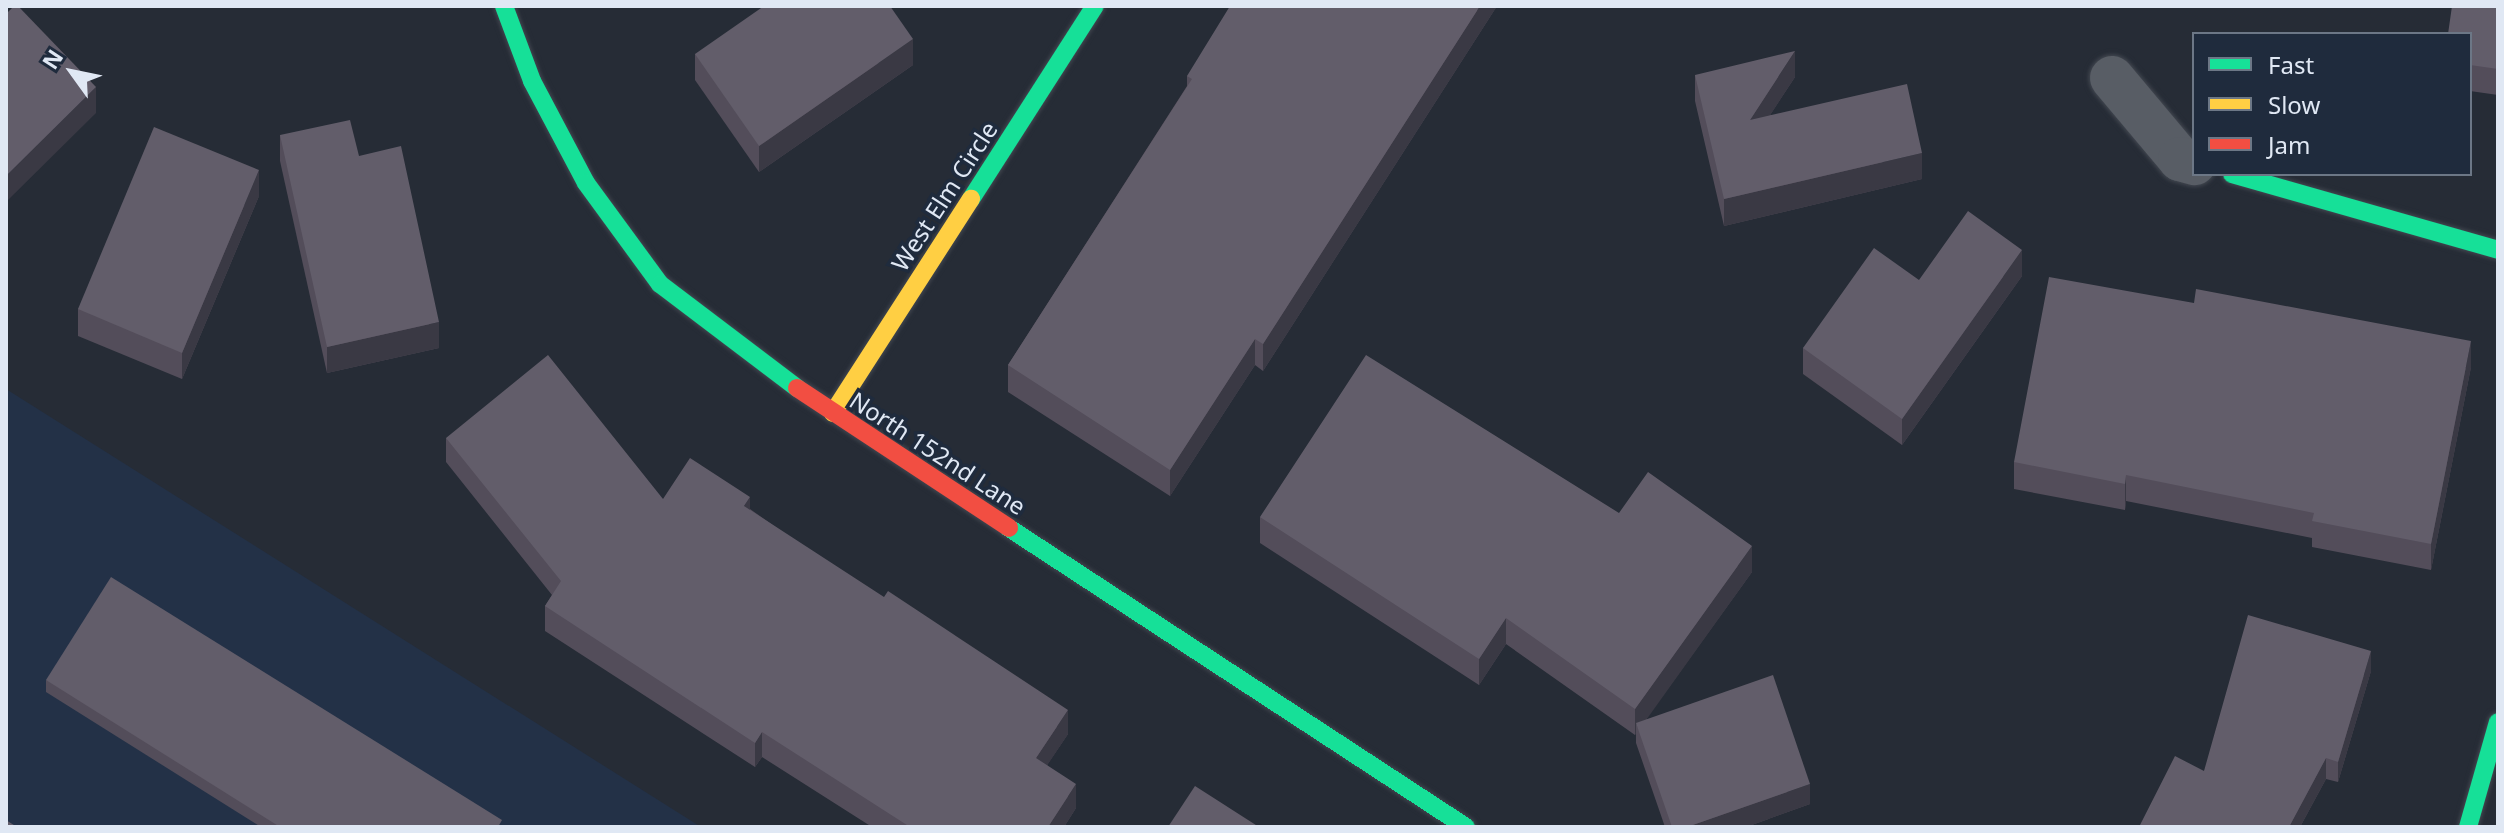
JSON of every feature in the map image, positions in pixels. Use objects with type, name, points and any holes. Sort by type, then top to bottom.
[{"type":"street","name":"North 152nd Lane","points":[[504,6],[532,81],[586,183],[660,284],[746,353],[833,413],[1466,827]]},
{"type":"street","name":"West Elm Circle","points":[[833,413],[1095,6]]},
{"type":"street","points":[[2112,78],[2180,159],[2192,162]]},
{"type":"street","points":[[2239,176],[2498,250]]},
{"type":"street","points":[[2468,827],[2498,722]]},
{"type":"shaded area","points":[[6,389],[701,827],[6,827]]},
{"type":"building","points":[[18,6],[96,87],[6,176],[6,14]]},
{"type":"building","points":[[764,6],[890,6],[913,39],[759,146],[695,54]]},
{"type":"building","points":[[1230,6],[1480,6],[1263,344],[1255,339],[1170,470],[1008,365],[1192,79],[1187,76]]},
{"type":"building","points":[[2452,6],[2498,6],[2498,69],[2472,65],[2472,32],[2448,32]]},
{"type":"building","points":[[1795,51],[1750,120],[1907,84],[1922,153],[1724,199],[1695,75]]},
{"type":"building","points":[[350,120],[359,156],[401,146],[439,322],[327,347],[280,135]]},
{"type":"building","points":[[154,127],[259,170],[182,353],[78,309]]},
{"type":"building","points":[[1968,211],[2022,250],[1902,419],[1803,348],[1874,248],[1919,280]]},
{"type":"building","points":[[2049,277],[2194,303],[2196,289],[2471,341],[2431,544],[2312,521],[2314,513],[2126,475],[2125,484],[2014,462]]},
{"type":"building","points":[[548,355],[663,499],[690,458],[750,497],[744,506],[884,597],[888,591],[1068,710],[1036,758],[1076,784],[1048,827],[910,827],[762,732],[755,743],[545,606],[561,581],[446,438]]},
{"type":"building","points":[[1366,355],[1619,513],[1648,472],[1752,546],[1635,709],[1506,618],[1479,659],[1260,517]]},
{"type":"building","points":[[111,577],[502,820],[498,827],[280,827],[46,680]]},
{"type":"building","points":[[2248,615],[2371,651],[2338,762],[2326,758],[2289,827],[2139,827],[2175,756],[2204,771]]},
{"type":"building","points":[[1773,675],[1810,784],[1687,827],[1672,827],[1636,723]]},
{"type":"building","points":[[1195,786],[1259,827],[1168,827]]},
{"type":"traffic: fast","points":[[504,6],[532,81],[586,183],[660,284],[797,388]]},
{"type":"traffic: fast","points":[[971,199],[1095,6]]},
{"type":"traffic: fast","points":[[2239,176],[2498,250]]},
{"type":"traffic: fast","points":[[1009,528],[1466,827]]},
{"type":"traffic: fast","points":[[2468,827],[2498,722]]},
{"type":"traffic: slow","points":[[833,413],[971,199]]},
{"type":"traffic: jam","points":[[797,388],[1009,528]]}]
